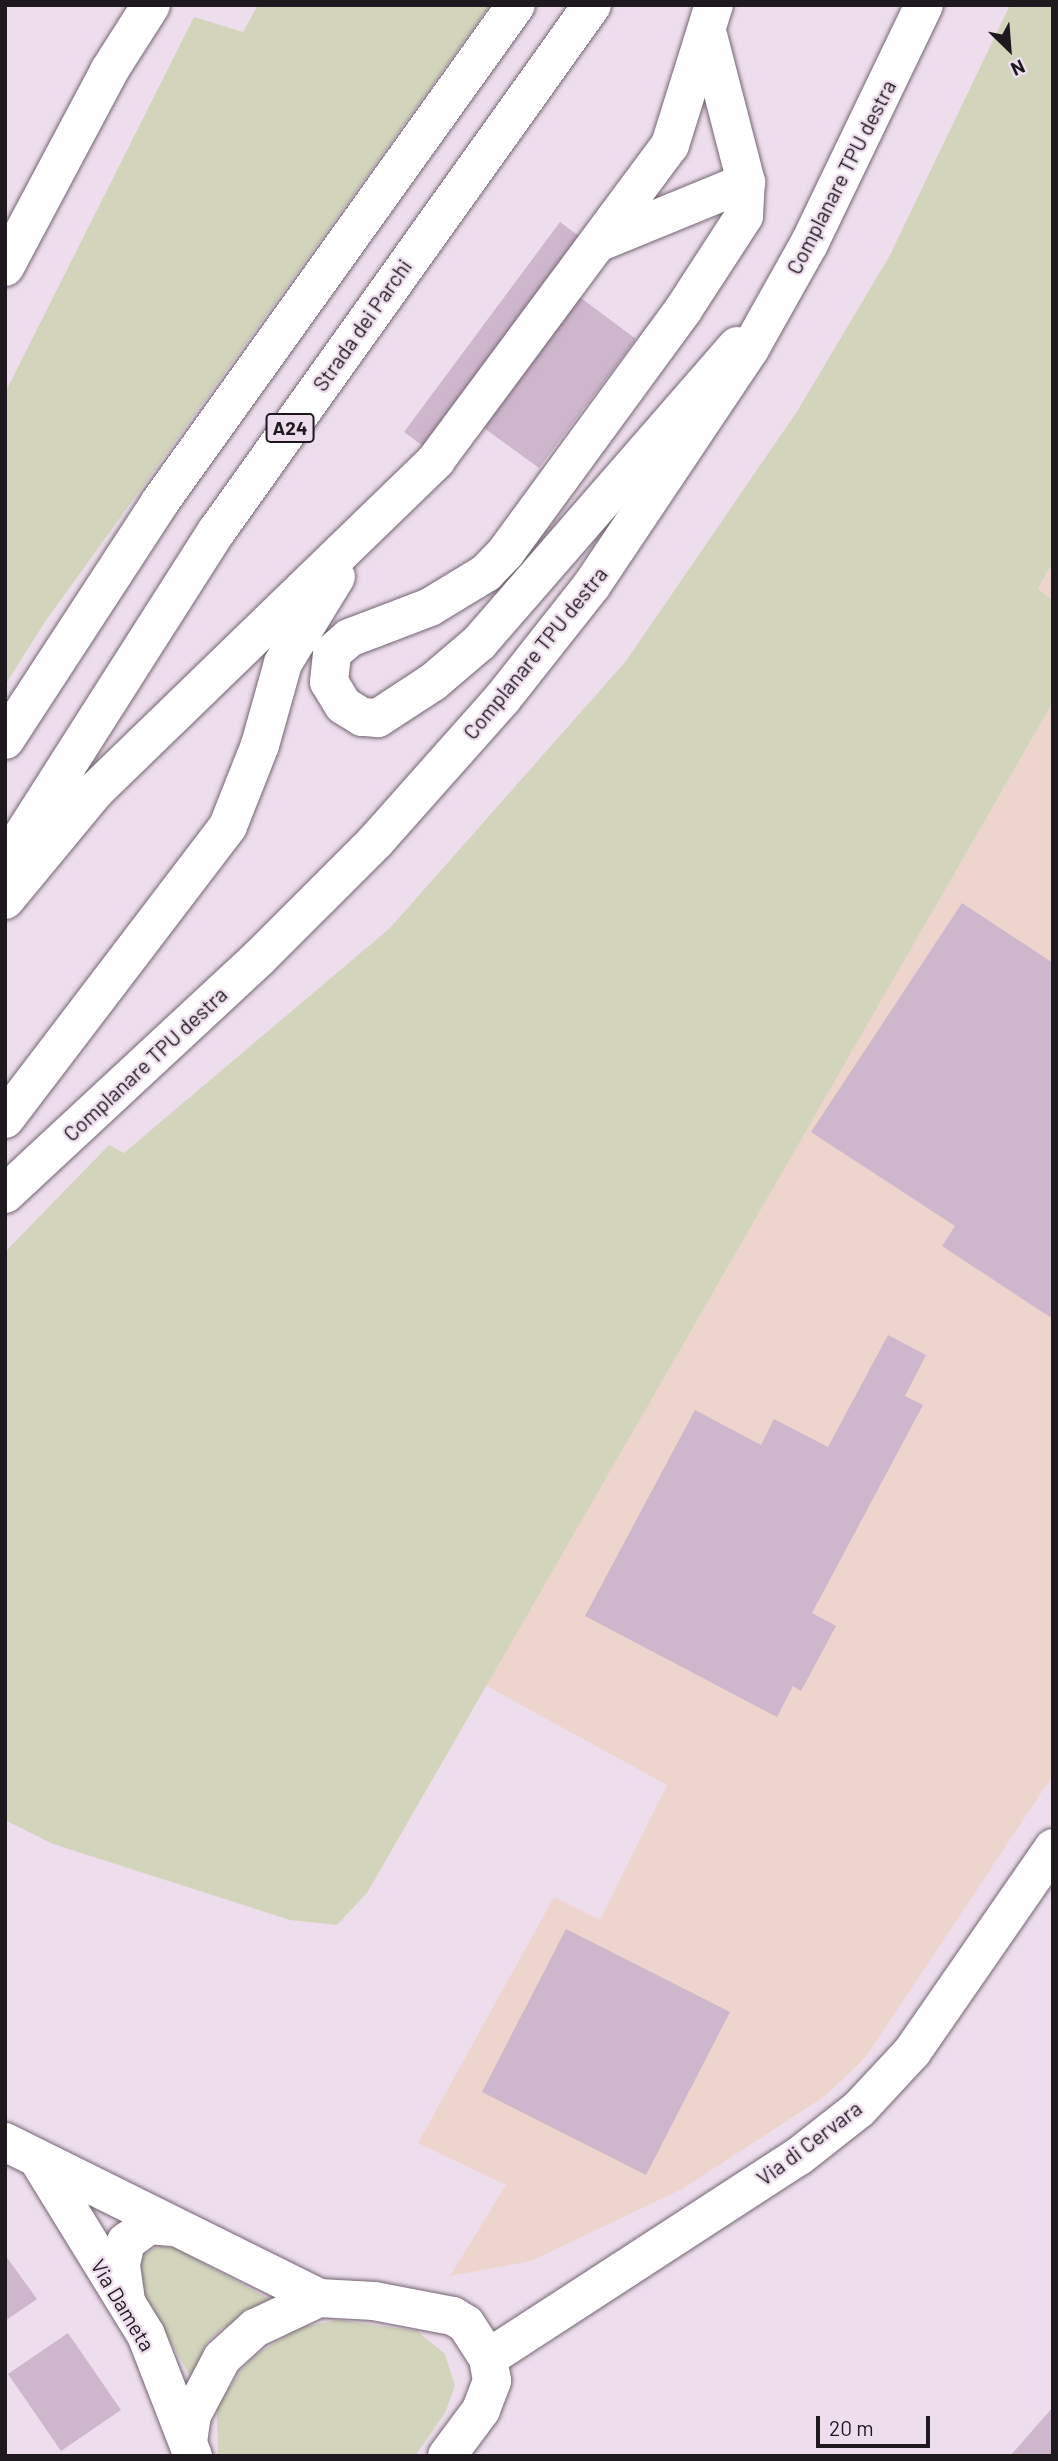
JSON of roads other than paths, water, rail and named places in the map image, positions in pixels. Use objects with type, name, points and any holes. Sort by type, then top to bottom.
[{"type":"main road","points":[[5,267],[109,71],[151,5]]},
{"type":"main road","points":[[5,740],[160,502],[516,5]]},
{"type":"main road","name":"Strada dei Parchi","points":[[5,863],[216,532],[592,5]]},
{"type":"main road","name":"Complanare TPU destra","points":[[5,1194],[278,939],[414,801],[476,730],[634,526],[689,446],[777,301],[881,100],[924,5]]},
{"type":"main road","points":[[711,17],[746,182],[744,216],[683,310],[506,552],[485,573],[430,607],[349,638],[332,653],[329,682],[343,705],[362,717],[386,714],[480,642],[777,301]]},
{"type":"main road","points":[[5,900],[96,790],[436,460],[670,145],[711,17]]},
{"type":"main road","points":[[597,244],[746,182]]},
{"type":"main road","points":[[5,1119],[228,826],[260,745],[284,663],[359,537]]},
{"type":"main road","name":"Via di Cervara","points":[[488,2358],[798,2157],[859,2109],[912,2052],[1053,1848]]},
{"type":"main road","name":"Via Dameta","points":[[5,2142],[319,2298]]},
{"type":"main road","name":"Via Dameta","points":[[39,2161],[146,2335],[190,2449]]},
{"type":"main road","points":[[127,2306],[121,2264],[126,2242],[149,2225],[173,2227]]},
{"type":"main road","points":[[190,2449],[192,2415],[222,2358],[255,2328],[319,2298],[374,2301],[453,2316],[475,2334],[488,2358],[489,2396],[447,2456]]}]
